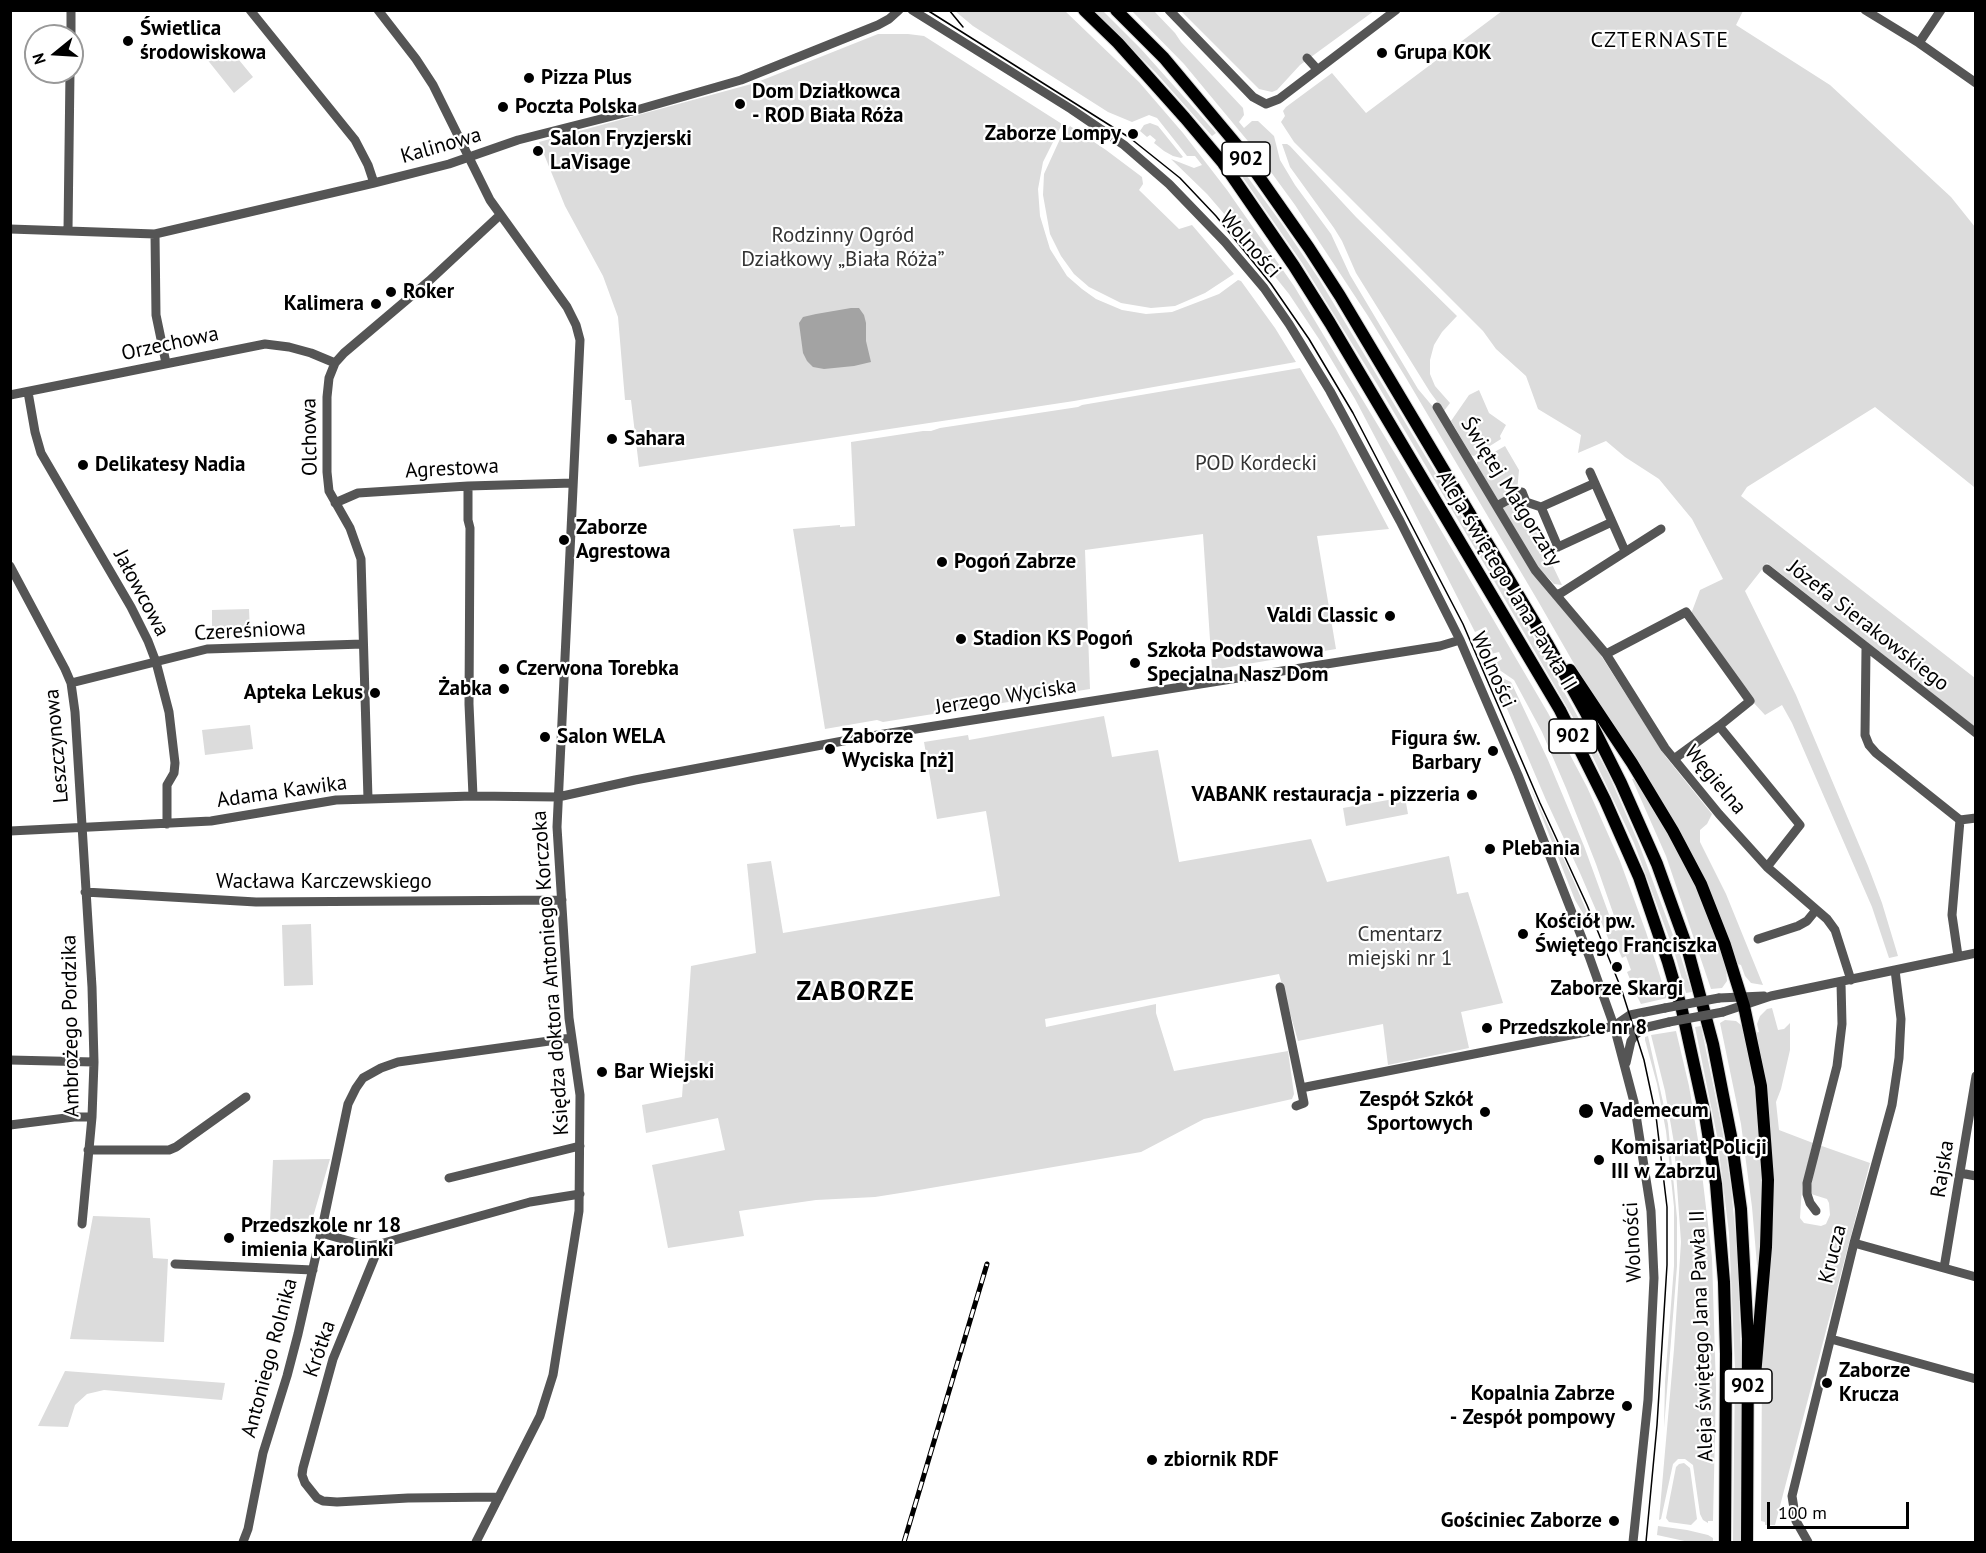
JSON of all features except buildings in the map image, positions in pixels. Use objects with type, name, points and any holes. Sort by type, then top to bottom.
[{"type":"main road","name":"Aleja świętego Jana Pawła II","points":[[1084,10],[1125,51],[1185,118],[1229,173],[1294,266],[1560,710],[1605,800],[1639,877],[1682,1010],[1695,1064],[1716,1184],[1724,1282],[1726,1354],[1725,1542]]},
{"type":"main road","name":"Aleja świętego Jana Pawła II","points":[[1116,10],[1164,58],[1236,144],[1340,296],[1526,606],[1586,713],[1658,864],[1687,947],[1704,1005],[1725,1104],[1741,1209],[1747,1296],[1749,1434],[1747,1542]]},
{"type":"main road","points":[[1526,606],[1597,709],[1673,831],[1705,894],[1743,1001],[1761,1086],[1768,1180],[1766,1247],[1749,1434]]},
{"type":"street","points":[[250,10],[355,140],[374,183]]},
{"type":"street","name":"Księdza doktora Antoniego Korczoka","points":[[378,10],[410,51],[433,86],[490,200],[567,307],[580,340],[558,797],[558,833],[572,1038],[579,1086],[578,1225],[553,1375],[540,1416],[476,1542]]},
{"type":"street","name":"Kalinowa","points":[[10,229],[155,234],[374,183],[469,158],[518,140],[640,109],[755,75],[878,25],[899,10]]},
{"type":"street","name":"Wolności","points":[[912,10],[1071,109],[1125,146],[1169,184],[1225,242],[1264,288],[1290,324],[1330,391],[1395,511],[1460,640],[1518,775],[1606,1003],[1626,1067],[1634,1102],[1651,1211],[1654,1278],[1648,1400],[1633,1542]]},
{"type":"street","points":[[1169,10],[1253,97],[1266,104],[1279,99],[1393,11]]},
{"type":"street","points":[[1864,10],[1919,43],[1976,83]]},
{"type":"street","points":[[1919,43],[1941,10]]},
{"type":"street","points":[[1307,58],[1317,69]]},
{"type":"street","points":[[68,230],[70,84]]},
{"type":"street","name":"Olchowa","points":[[368,799],[362,559],[350,528],[329,490],[327,480],[327,385],[335,363],[358,340],[429,281],[500,215]]},
{"type":"street","points":[[155,234],[156,315],[166,363]]},
{"type":"street","name":"Orzechowa","points":[[10,395],[265,344],[311,352],[335,363]]},
{"type":"street","name":"Jałowcowa","points":[[28,392],[41,453],[131,607],[156,662],[169,712],[175,763],[174,773],[166,785],[167,824]]},
{"type":"street","name":"Świętej Małgorzaty","points":[[1437,407],[1535,570],[1556,595]]},
{"type":"street","points":[[1590,472],[1625,550]]},
{"type":"street","name":"Agrestowa","points":[[335,503],[358,493],[468,486],[573,483]]},
{"type":"street","points":[[1497,506],[1522,492],[1526,502],[1541,507],[1595,483]]},
{"type":"street","points":[[468,486],[470,528],[469,704],[473,796]]},
{"type":"street","points":[[1541,507],[1558,547],[1612,522]]},
{"type":"street","points":[[1556,595],[1661,529]]},
{"type":"street","name":"Leszczynowa","points":[[10,567],[58,653],[71,683],[82,828]]},
{"type":"street","name":"Józefa Sierakowskiego","points":[[1767,569],[1866,649],[1976,733]]},
{"type":"street","name":"Węgielna","points":[[1556,595],[1606,654],[1674,759],[1719,814],[1767,867],[1827,919],[1835,930],[1851,980]]},
{"type":"street","points":[[1606,654],[1686,612],[1750,702],[1674,759]]},
{"type":"street","name":"Jerzego Wyciska","points":[[558,797],[634,780],[840,741],[1440,646],[1460,640]]},
{"type":"street","name":"Czereśniowa","points":[[71,683],[207,649],[363,644]]},
{"type":"street","points":[[1866,649],[1865,735],[1869,745],[1960,820],[1976,818]]},
{"type":"street","points":[[1719,726],[1800,825],[1767,867]]},
{"type":"street","name":"Adama Kawika","points":[[10,831],[227,819],[336,800],[473,796],[558,797]]},
{"type":"street","points":[[1959,956],[1952,915],[1960,820]]},
{"type":"street","name":"Ambrożego Pordzika","points":[[82,828],[92,987],[94,1062],[92,1117],[82,1224]]},
{"type":"street","name":"Wacława Karczewskiego","points":[[85,892],[256,903],[562,900]]},
{"type":"street","points":[[1758,939],[1798,927],[1807,921],[1816,910]]},
{"type":"street","points":[[1300,1088],[1614,1026],[1630,1016],[1665,1008],[1719,998],[1743,1001],[1840,983],[1976,953]]},
{"type":"street","name":"Krucza","points":[[1808,1542],[1796,1521],[1792,1496],[1854,1243],[1892,1105],[1899,1058],[1901,1019],[1895,970]]},
{"type":"street","points":[[1816,1210],[1807,1194],[1807,1183],[1837,1066],[1842,1024],[1840,983]]},
{"type":"street","points":[[1280,987],[1304,1103],[1296,1106]]},
{"type":"street","points":[[1614,1026],[1625,1030],[1635,1030],[1723,1012],[1743,1001]]},
{"type":"street","points":[[1606,1003],[1621,1014],[1630,1016]]},
{"type":"street","points":[[1626,1067],[1631,1041],[1645,1028]]},
{"type":"street","name":"Antoniego Rolnika","points":[[243,1542],[248,1529],[263,1453],[287,1376],[313,1270],[348,1104],[356,1088],[363,1078],[398,1062],[572,1038]]},
{"type":"street","points":[[10,1060],[94,1062]]},
{"type":"street","name":"Rajska","points":[[1944,1268],[1976,1076]]},
{"type":"street","points":[[88,1150],[169,1150],[246,1097]]},
{"type":"street","points":[[10,1125],[92,1117]]},
{"type":"street","points":[[449,1178],[580,1146]]},
{"type":"street","points":[[1960,1173],[1976,1176]]},
{"type":"street","points":[[321,1233],[368,1246],[541,1200],[580,1194]]},
{"type":"street","points":[[1854,1243],[1976,1277]]},
{"type":"street","name":"Krótka","points":[[380,1244],[333,1359],[303,1468],[302,1475],[305,1483],[317,1498],[323,1501],[499,1497]]},
{"type":"street","points":[[175,1264],[313,1270]]},
{"type":"street","points":[[1831,1339],[1976,1379]]},
{"type":"green space","points":[[955,11],[1065,11],[1139,82],[1183,133],[1227,190],[1294,286],[1548,713],[1587,787],[1620,861],[1667,998],[1641,1004],[1627,972],[1631,970],[1626,956],[1622,958],[1616,944],[1611,945],[1479,643],[1496,675],[1511,682],[1548,760],[1584,846],[1615,931],[1619,930],[1596,864],[1542,732],[1514,680],[1498,669],[1496,663],[1502,659],[1499,652],[1491,654],[1483,637],[1488,631],[1486,627],[1475,632],[1355,399],[1289,294],[1207,194],[1171,159],[1194,168],[1202,165],[1195,156],[1187,156],[1157,118],[1149,115],[1132,122],[1108,112],[973,26]]},
{"type":"green space","points":[[1094,11],[1103,11],[1141,49],[1216,133],[1212,136],[1156,73]]},
{"type":"green space","points":[[1132,11],[1154,11],[1243,108],[1244,115],[1239,122],[1244,128],[1252,121],[1258,121],[1274,136],[1280,160],[1295,185],[1331,234],[1350,275],[1418,389],[1434,408],[1532,571],[1600,654],[1666,757],[1712,814],[1707,824],[1700,830],[1700,842],[1726,894],[1763,985],[1751,983],[1745,976],[1721,920],[1538,601],[1368,316],[1295,205],[1252,146],[1184,64]]},
{"type":"green space","points":[[1181,11],[1374,11],[1300,65],[1277,90],[1272,92],[1259,89]]},
{"type":"green space","points":[[1502,11],[1743,11],[1736,25],[1830,85],[1951,197],[1975,227],[1975,500],[1974,487],[1875,407],[1747,487],[1741,496],[1975,678],[1975,727],[1767,563],[1745,591],[1796,695],[1868,866],[1898,956],[1889,958],[1872,907],[1792,723],[1782,705],[1765,715],[1752,701],[1691,614],[1700,590],[1723,579],[1692,519],[1659,479],[1625,457],[1606,441],[1578,453],[1581,435],[1538,409],[1526,376],[1496,349],[1483,331],[1294,142],[1281,122],[1285,116],[1283,111],[1286,107],[1332,73],[1366,113]]},
{"type":"green space","name":"Rodzinny Ogród Działkowy „Biała Róża”","points":[[878,34],[924,36],[1062,124],[1043,162],[1038,189],[1040,216],[1050,249],[1067,276],[1082,289],[1096,299],[1122,310],[1146,314],[1172,312],[1219,294],[1238,280],[1241,281],[1296,362],[1074,401],[639,467],[631,400],[625,400],[618,317],[603,276],[565,206],[539,142],[755,83]]},
{"type":"green space","points":[[225,43],[253,77],[234,93],[206,58]]},
{"type":"green space","points":[[1150,123],[1158,126],[1183,157],[1173,156],[1164,151],[1154,143],[1156,140],[1150,135],[1147,137],[1140,131],[1144,125]]},
{"type":"green space","points":[[1070,126],[1142,177],[1143,184],[1139,190],[1179,229],[1192,225],[1234,274],[1205,293],[1175,306],[1151,308],[1121,303],[1089,287],[1074,274],[1061,256],[1050,234],[1043,195],[1044,174],[1060,139]]},
{"type":"green space","points":[[1282,144],[1290,146],[1356,217],[1457,316],[1442,332],[1434,345],[1430,360],[1430,374],[1435,386],[1450,403],[1444,411],[1356,273],[1334,228],[1290,167]]},
{"type":"green space","points":[[1225,146],[1319,279],[1522,617],[1583,726],[1609,775],[1639,844],[1692,992],[1686,993],[1674,951],[1634,843],[1579,728],[1377,384],[1302,263],[1223,149]]},
{"type":"green space","name":"POD Kordecki","points":[[1300,368],[1336,429],[1389,529],[1317,536],[1336,649],[1212,670],[1203,534],[1085,550],[1090,689],[825,729],[793,529],[855,526],[851,442],[1078,407]]},
{"type":"green space","points":[[1479,390],[1489,413],[1506,425],[1500,436],[1501,439],[1474,456],[1471,455],[1451,421],[1469,395]]},
{"type":"green space","points":[[1505,446],[1519,470],[1517,492],[1498,500],[1477,462]]},
{"type":"green space","points":[[1519,496],[1562,585],[1554,584],[1537,566],[1503,509],[1504,505]]},
{"type":"green space","points":[[249,609],[250,632],[212,633],[212,610]]},
{"type":"green space","name":"Cmentarz miejski nr 1","points":[[1104,716],[1112,757],[1158,750],[1179,862],[1311,839],[1327,882],[1449,856],[1457,894],[1468,892],[1503,1003],[1461,1012],[1469,1048],[1388,1065],[1383,1024],[1298,1041],[1279,974],[1045,1019],[1046,1027],[1156,1004],[1156,1013],[1174,1071],[1288,1051],[1294,1094],[1292,1099],[1204,1119],[1141,1152],[875,1197],[816,1200],[739,1211],[744,1236],[668,1248],[652,1165],[725,1150],[718,1118],[646,1133],[642,1105],[682,1097],[691,966],[756,953],[747,864],[771,861],[783,933],[1000,896],[986,811],[937,819],[924,742],[968,735],[969,740]]},
{"type":"green space","points":[[250,725],[253,749],[205,755],[202,730]]},
{"type":"green space","points":[[1632,779],[1635,779],[1689,871],[1728,967],[1726,969],[1727,981],[1722,988],[1711,989],[1666,856]]},
{"type":"green space","points":[[1529,784],[1572,877],[1594,928],[1592,929],[1575,900]]},
{"type":"green space","points":[[1405,797],[1408,814],[1346,826],[1343,808]]},
{"type":"green space","points":[[311,924],[313,985],[284,986],[282,925]]},
{"type":"green space","points":[[1772,1008],[1778,1030],[1784,1029],[1790,1023],[1790,1050],[1776,1102],[1779,1130],[1813,1143],[1802,1187],[1800,1218],[1804,1223],[1821,1226],[1826,1224],[1830,1215],[1827,1199],[1811,1194],[1810,1190],[1819,1145],[1870,1163],[1775,1525],[1765,1525],[1765,1522],[1761,1521],[1762,1370],[1771,1228],[1755,1033],[1759,1032],[1757,1024],[1760,1016],[1767,1009]]},
{"type":"green space","points":[[1725,1020],[1736,1021],[1741,1025],[1755,1077],[1763,1156],[1763,1212],[1759,1266],[1757,1265],[1741,1124],[1720,1023]]},
{"type":"green space","points":[[1701,1026],[1722,1128],[1737,1249],[1742,1377],[1740,1542],[1733,1542],[1735,1368],[1729,1233],[1717,1136],[1695,1027]]},
{"type":"green space","points":[[1676,1031],[1689,1086],[1698,1140],[1712,1258],[1716,1388],[1713,1521],[1708,1521],[1708,1523],[1700,1514],[1693,1465],[1685,1459],[1678,1459],[1673,1464],[1659,1520],[1681,1242],[1674,1143],[1665,1091],[1651,1035]]},
{"type":"green space","points":[[1648,1036],[1668,1124],[1677,1218],[1677,1266],[1664,1428],[1665,1382],[1674,1266],[1674,1207],[1666,1131],[1645,1040]]},
{"type":"green space","points":[[330,1159],[310,1227],[299,1223],[270,1222],[273,1160]]},
{"type":"green space","points":[[93,1216],[150,1218],[153,1258],[168,1259],[164,1342],[70,1339]]},
{"type":"green space","points":[[65,1371],[225,1383],[222,1400],[104,1390],[87,1394],[75,1405],[68,1427],[38,1426]]},
{"type":"green space","points":[[1684,1463],[1690,1468],[1697,1519],[1691,1525],[1669,1522],[1666,1518],[1676,1467]]},
{"type":"green space","points":[[1658,1526],[1708,1535],[1713,1538],[1713,1542],[1689,1542],[1657,1535]]},
{"type":"shaded area","points":[[859,308],[864,315],[866,341],[871,362],[824,369],[813,367],[803,353],[799,323],[803,317]]},
{"type":"tram line","points":[[927,10],[1130,138],[1180,178],[1216,216],[1271,284],[1309,339],[1353,413],[1463,624],[1540,803],[1587,905],[1621,988],[1644,1060],[1656,1116],[1667,1207],[1667,1265],[1657,1425],[1646,1542]]},
{"type":"tram line","points":[[949,10],[963,27]]},
{"type":"railway","points":[[904,1542],[987,1264]]},
{"type":"place","name":"Świetlica środowiskowa","points":[[128,41]]},
{"type":"place","name":"Grupa KOK","points":[[1382,53]]},
{"type":"place","name":"Pizza Plus","points":[[529,78]]},
{"type":"place","name":"Dom Działkowca - ROD Biała Róża","points":[[740,104]]},
{"type":"place","name":"Poczta Polska","points":[[503,107]]},
{"type":"place","name":"Zaborze Lompy","points":[[1133,134]]},
{"type":"place","name":"Salon Fryzjerski LaVisage","points":[[538,151]]},
{"type":"place","name":"Roker","points":[[391,292]]},
{"type":"place","name":"Kalimera","points":[[376,304]]},
{"type":"place","name":"Sahara","points":[[612,439]]},
{"type":"place","name":"Delikatesy Nadia","points":[[83,465]]},
{"type":"place","name":"Zaborze Agrestowa","points":[[564,540]]},
{"type":"place","name":"Pogoń Zabrze","points":[[942,562]]},
{"type":"place","name":"Valdi Classic","points":[[1390,616]]},
{"type":"place","name":"Stadion KS Pogoń","points":[[961,639]]},
{"type":"place","name":"Szkoła Podstawowa Specjalna Nasz Dom","points":[[1135,663]]},
{"type":"place","name":"Czerwona Torebka","points":[[504,669]]},
{"type":"place","name":"Żabka","points":[[504,689]]},
{"type":"place","name":"Apteka Lekus","points":[[375,693]]},
{"type":"place","name":"Salon WELA","points":[[545,737]]},
{"type":"place","name":"Zaborze Wyciska [nż]","points":[[830,749]]},
{"type":"place","name":"Figura św. Barbary","points":[[1493,751]]},
{"type":"place","name":"VABANK restauracja - pizzeria","points":[[1472,795]]},
{"type":"place","name":"Plebania","points":[[1490,849]]},
{"type":"place","name":"Kościół pw. Świętego Franciszka","points":[[1523,934]]},
{"type":"place","name":"Zaborze Skargi","points":[[1617,967]]},
{"type":"place","name":"Przedszkole nr 8","points":[[1487,1028]]},
{"type":"place","name":"Bar Wiejski","points":[[602,1072]]},
{"type":"place","name":"Vademecum","points":[[1586,1111]]},
{"type":"place","name":"Zespół Szkół Sportowych","points":[[1485,1112]]},
{"type":"place","name":"Komisariat Policji III w Zabrzu","points":[[1599,1160]]},
{"type":"place","name":"Przedszkole nr 18 imienia Karolinki","points":[[229,1238]]},
{"type":"place","name":"Zaborze Krucza","points":[[1827,1383]]},
{"type":"place","name":"Kopalnia Zabrze - Zespół pompowy","points":[[1627,1406]]},
{"type":"place","name":"zbiornik RDF","points":[[1152,1460]]},
{"type":"place","name":"Gościniec Zaborze","points":[[1614,1521]]},
{"type":"district","name":"CZTERNASTE","points":[[1660,41]]},
{"type":"district","name":"ZABORZE","points":[[856,992]]}]
